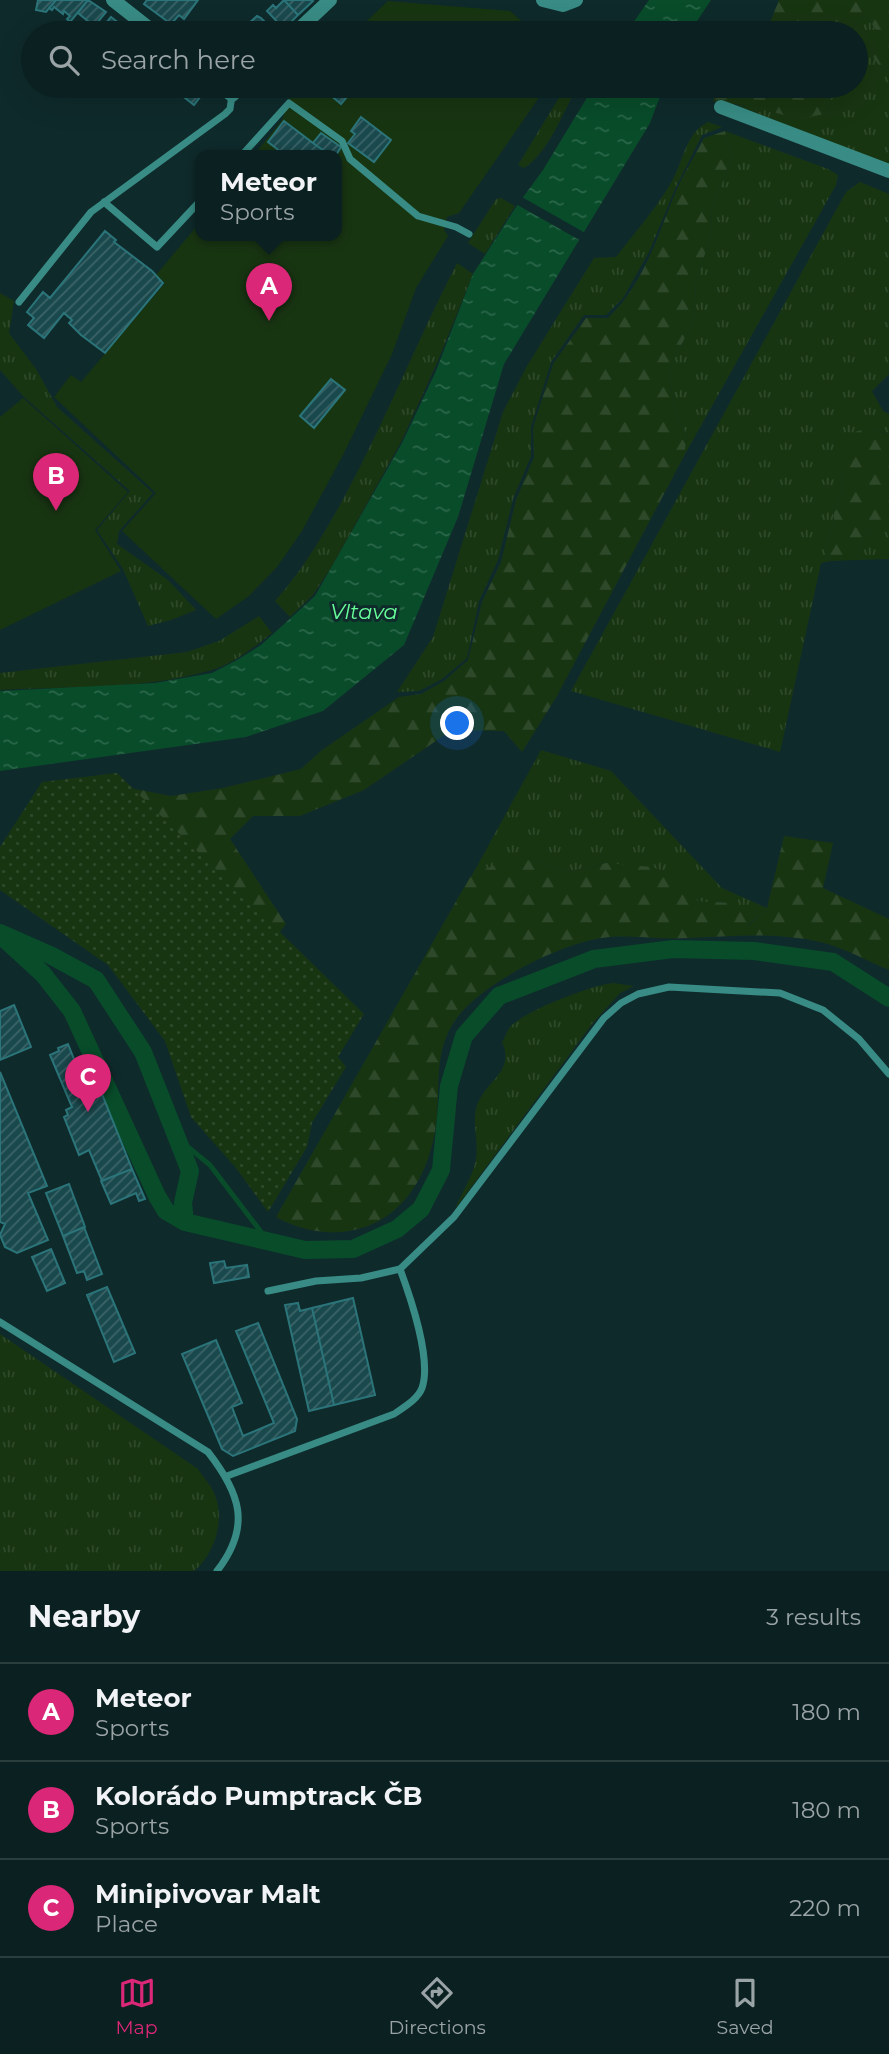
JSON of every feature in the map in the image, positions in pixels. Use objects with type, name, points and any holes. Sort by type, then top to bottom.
[{"type":"street","points":[[113,0],[140,21]]},
{"type":"street","points":[[308,21],[330,0]]},
{"type":"street","points":[[543,0],[563,5],[576,0]]},
{"type":"street","points":[[721,107],[889,171]]},
{"type":"lane","points":[[19,302],[91,212],[225,114],[230,108],[231,98]]},
{"type":"lane","points":[[247,150],[289,103],[342,141],[350,159],[418,216],[456,227],[469,234]]},
{"type":"lane","points":[[104,201],[157,247],[195,206]]},
{"type":"lane","points":[[268,1291],[316,1281],[361,1278],[400,1269],[454,1217],[604,1018],[621,1003],[638,994],[669,987],[780,993],[823,1010],[859,1039],[889,1074]]},
{"type":"lane","points":[[227,1476],[394,1414],[412,1401],[422,1388],[424,1359],[412,1302],[400,1269]]},
{"type":"lane","points":[[0,1322],[208,1452],[227,1476],[237,1506],[238,1525],[234,1545],[217,1571]]},
{"type":"green space","points":[[779,0],[889,0],[889,67],[882,70],[872,55],[879,34],[864,13],[858,21],[771,20]]},
{"type":"green space","points":[[388,1],[510,11],[521,21],[367,21]]},
{"type":"green space","points":[[864,13],[879,34],[882,70],[889,67],[889,167],[736,105],[825,114],[831,98],[868,98],[868,21],[858,21]]},
{"type":"green space","points":[[290,98],[539,98],[459,213],[447,217],[444,230],[448,236],[416,288],[392,354],[302,531],[277,567],[249,596],[216,619],[122,531],[156,493],[54,397],[71,375],[81,382],[165,283],[156,275],[195,228],[195,241],[342,241],[342,150],[258,150],[282,120]]},
{"type":"green space","points":[[559,98],[572,98],[541,153],[524,168],[518,165]]},
{"type":"green space","points":[[714,98],[831,98],[825,114],[797,119],[760,108],[713,101]]},
{"type":"green space","points":[[708,122],[722,127],[702,135],[675,189],[649,252],[623,298],[606,315],[584,315],[551,362],[531,427],[531,456],[513,499],[498,560],[479,601],[467,658],[442,679],[419,691],[397,692],[433,637],[503,412],[527,366],[594,258],[616,257],[666,191],[694,133]]},
{"type":"green space","points":[[725,131],[838,175],[836,185],[684,456],[687,436],[674,409],[669,369],[694,320],[696,282],[711,235],[712,208],[732,158]]},
{"type":"green space","points":[[725,131],[732,158],[712,208],[711,235],[696,282],[694,320],[669,369],[674,409],[687,436],[684,456],[557,696],[522,752],[504,731],[452,730],[364,790],[300,816],[253,816],[230,839],[286,924],[257,961],[105,783],[171,796],[223,788],[301,769],[322,750],[399,697],[421,694],[444,681],[468,660],[482,602],[501,562],[516,500],[534,457],[533,428],[553,364],[586,318],[608,318],[621,304],[649,258],[676,191],[704,138]]},
{"type":"green space","points":[[860,182],[889,194],[889,374],[872,391],[883,411],[889,414],[889,434],[868,428],[841,470],[843,487],[834,507],[834,523],[825,551],[831,561],[821,563],[780,752],[571,691],[846,192]]},
{"type":"green space","points":[[501,198],[515,206],[485,254],[468,243],[496,199]]},
{"type":"green space","points":[[457,263],[473,274],[401,442],[332,566],[313,595],[290,617],[275,601],[305,563],[346,494]]},
{"type":"green space","points":[[0,293],[14,301],[9,333],[36,369],[57,407],[153,493],[119,531],[117,544],[168,580],[196,610],[148,626],[123,569],[97,530],[130,491],[23,396],[0,370]]},
{"type":"green space","points":[[23,398],[128,492],[95,530],[121,571],[0,630],[0,417]]},
{"type":"green space","points":[[868,428],[889,434],[889,525],[877,525],[866,533],[855,560],[831,561],[825,551],[834,523],[834,507],[843,487],[841,470],[845,448],[855,432]]},
{"type":"green space","points":[[877,524],[889,525],[889,559],[855,560],[866,533]]},
{"type":"green space","points":[[259,616],[272,633],[234,660],[208,671],[131,684],[0,690],[0,673],[187,652],[219,641]]},
{"type":"green space","points":[[541,750],[611,771],[722,888],[767,908],[748,925],[723,902],[703,904],[693,899],[687,879],[606,863],[568,872],[535,860],[471,877]]},
{"type":"green space","points":[[117,773],[364,1014],[338,1057],[346,1067],[312,1123],[307,1147],[268,1212],[236,1168],[191,1117],[165,1041],[108,965],[0,890],[0,847],[42,782]]},
{"type":"green space","points":[[784,836],[833,843],[823,888],[889,919],[889,970],[829,944],[771,936],[609,937],[591,940],[550,954],[489,988],[460,1014],[452,1026],[442,1050],[437,1116],[431,1150],[418,1182],[397,1208],[368,1226],[344,1232],[309,1230],[276,1217],[470,877],[500,862],[535,860],[568,872],[606,863],[652,867],[687,879],[694,899],[734,905],[749,925],[767,908]]},
{"type":"green space","points":[[613,983],[634,986],[620,993],[592,1024],[455,1209],[475,1164],[476,1109],[505,1062],[502,1042],[510,1027],[530,1013],[559,1000]]},
{"type":"green space","points":[[0,1334],[198,1469],[214,1493],[219,1513],[213,1545],[194,1571],[0,1571]]},
{"type":"water","points":[[649,0],[711,0],[697,21],[634,21]]},
{"type":"water","name":"Vltava","points":[[587,98],[659,98],[650,123],[504,364],[458,517],[404,645],[323,711],[246,737],[0,771],[0,691],[155,683],[212,673],[261,645],[315,596],[402,443],[436,371],[473,274],[543,170]]},
{"type":"pier","points":[[520,196],[587,234],[583,242],[514,203]]},
{"type":"building","points":[[38,0],[56,0],[46,12],[36,10]]},
{"type":"building","points":[[56,0],[88,0],[71,21],[67,19],[70,16],[64,11],[63,14],[54,7],[52,10],[49,8]]},
{"type":"building","points":[[88,0],[106,12],[99,21],[88,21],[78,13]]},
{"type":"building","points":[[147,0],[198,0],[184,19],[179,15],[174,21],[167,21],[144,4]]},
{"type":"building","points":[[284,0],[298,15],[292,21],[276,21],[267,11],[273,5],[276,8]]},
{"type":"building","points":[[284,0],[311,0],[313,1],[298,15]]},
{"type":"building","points":[[257,16],[264,21],[251,21]]},
{"type":"building","points":[[185,98],[199,98],[194,105]]},
{"type":"building","points":[[334,98],[346,98],[341,104]]},
{"type":"building","points":[[361,117],[391,140],[374,162],[348,143],[355,134],[351,131]]},
{"type":"building","points":[[284,121],[323,150],[278,150],[268,142]]},
{"type":"building","points":[[321,133],[341,147],[339,150],[323,150],[313,143]]},
{"type":"building","points":[[105,231],[116,240],[114,242],[152,271],[163,283],[105,353],[81,335],[69,323],[72,320],[64,313],[44,338],[28,325],[34,318],[27,312],[43,292],[50,298]]},
{"type":"building","points":[[331,379],[345,390],[314,428],[300,416]]},
{"type":"building","points":[[14,1005],[31,1047],[0,1060],[0,1011]]},
{"type":"building","points":[[68,1044],[80,1074],[92,1069],[132,1169],[102,1181],[89,1150],[79,1155],[64,1117],[68,1115],[66,1110],[72,1107],[50,1055]]},
{"type":"building","points":[[0,1072],[47,1186],[28,1193],[48,1240],[17,1253],[5,1247],[0,1235],[5,1224],[0,1222]]},
{"type":"building","points":[[132,1169],[145,1199],[139,1201],[136,1193],[111,1204],[101,1181]]},
{"type":"building","points":[[69,1184],[85,1227],[63,1236],[46,1193]]},
{"type":"building","points":[[84,1227],[102,1274],[87,1280],[84,1271],[77,1273],[63,1236]]},
{"type":"building","points":[[51,1249],[65,1283],[47,1291],[32,1257]]},
{"type":"building","points":[[224,1261],[226,1268],[247,1265],[249,1277],[214,1283],[210,1263]]},
{"type":"building","points":[[107,1287],[135,1353],[114,1362],[87,1295]]},
{"type":"building","points":[[353,1298],[375,1395],[334,1405],[312,1308]]},
{"type":"building","points":[[298,1303],[300,1311],[312,1308],[334,1405],[309,1411],[285,1305]]},
{"type":"building","points":[[258,1323],[297,1419],[295,1431],[233,1456],[222,1449],[182,1354],[216,1340],[242,1403],[232,1407],[243,1436],[274,1423],[236,1331]]},
{"type":"waterway","points":[[0,933],[52,956],[96,980],[143,1052],[190,1171],[183,1203],[185,1222],[305,1250],[353,1249],[397,1229],[421,1209],[441,1170],[449,1086],[464,1036],[499,996],[594,959],[673,949],[754,951],[833,962],[889,998]]},
{"type":"waterway","points":[[7,941],[43,974],[72,1011],[157,1196],[166,1211],[185,1222]]},
{"type":"waterway","points":[[177,1138],[210,1165],[268,1241]]},
{"type":"place","name":"Meteor","points":[[269,321]]},
{"type":"place","name":"Kolorádo Pumptrack ČB","points":[[56,511]]},
{"type":"place","name":"Minipivovar Malt","points":[[88,1112]]}]
